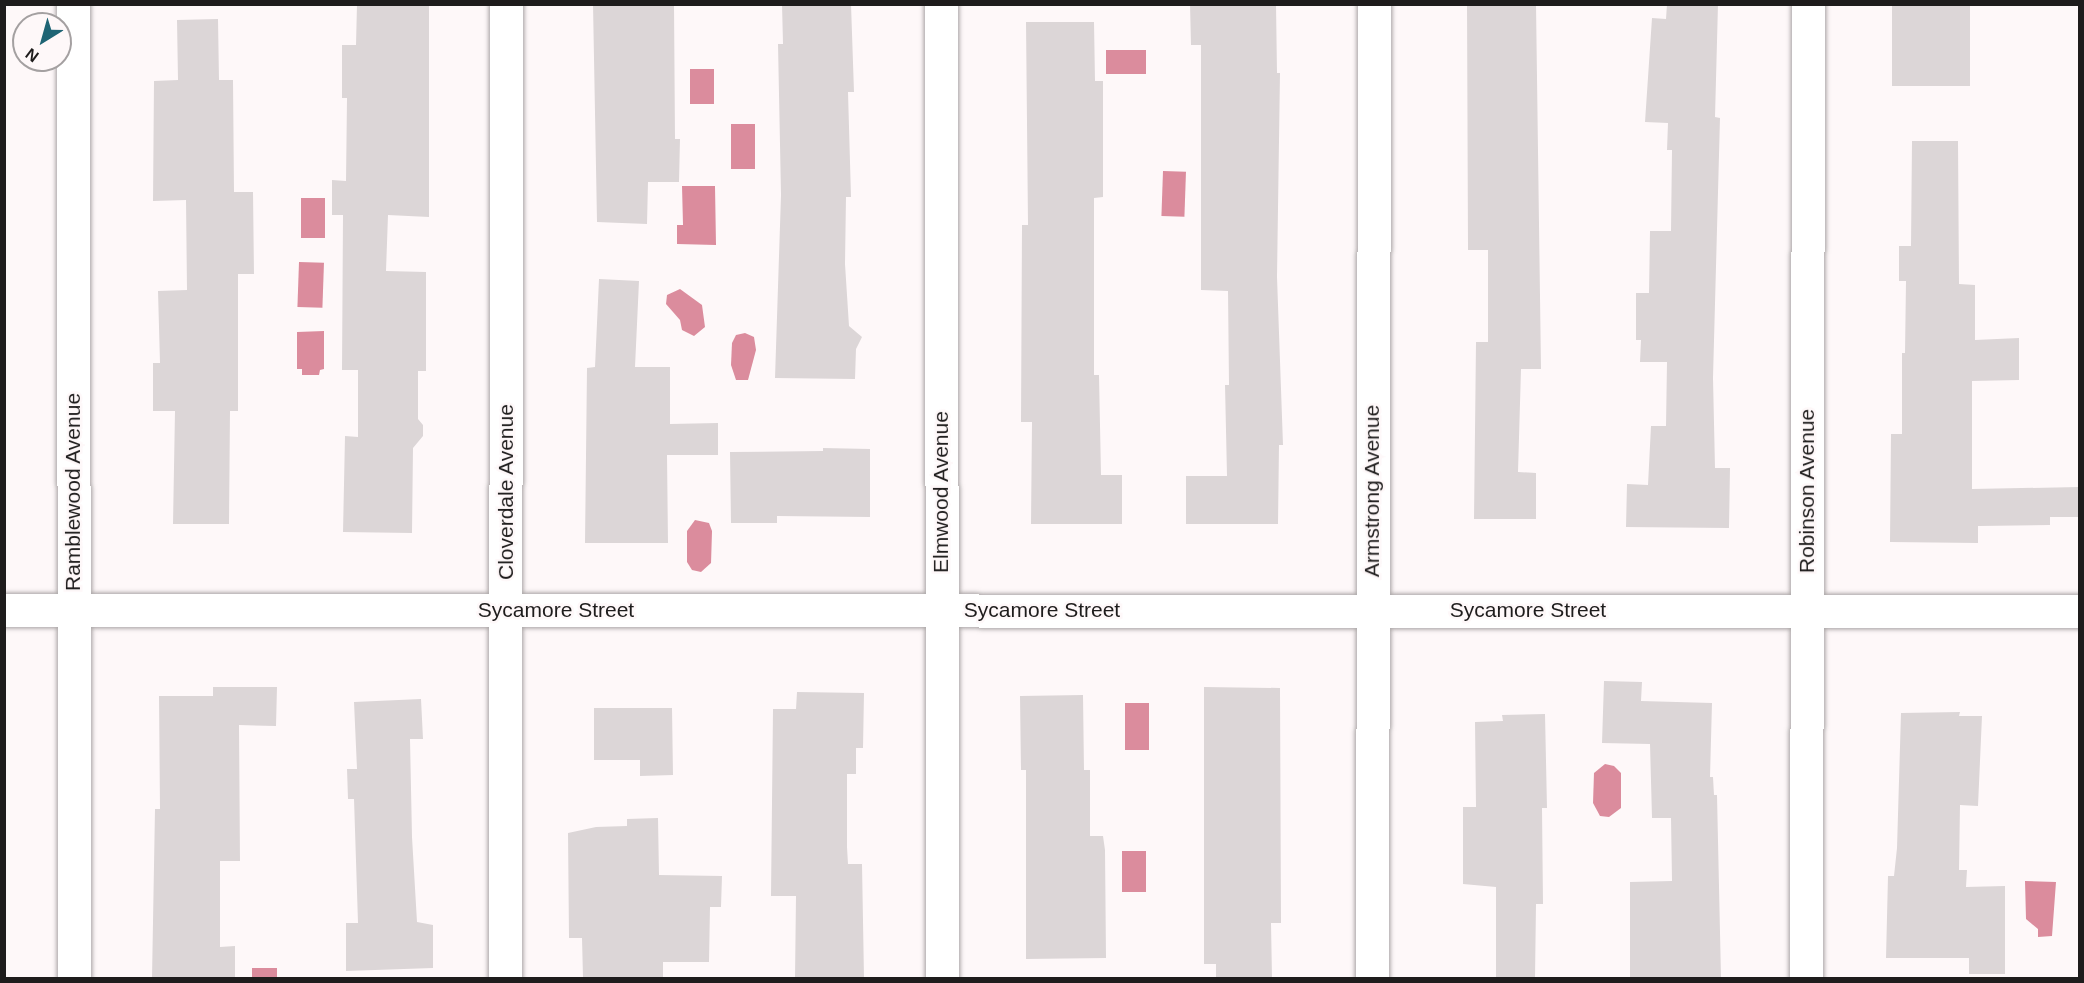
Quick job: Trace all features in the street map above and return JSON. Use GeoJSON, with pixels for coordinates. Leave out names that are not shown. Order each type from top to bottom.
{"type":"FeatureCollection","features":[{"type":"Feature","properties":{"kind":"street","name":"Ramblewood Avenue"},"geometry":{"type":"LineString","coordinates":[[73,4],[74,978]]}},
{"type":"Feature","properties":{"kind":"street","name":"Cloverdale Avenue"},"geometry":{"type":"LineString","coordinates":[[505,978],[506,4]]}},
{"type":"Feature","properties":{"kind":"street","name":"Elmwood Avenue"},"geometry":{"type":"LineString","coordinates":[[941,4],[942,978]]}},
{"type":"Feature","properties":{"kind":"street","name":"Armstrong Avenue"},"geometry":{"type":"LineString","coordinates":[[1372,978],[1374,4]]}},
{"type":"Feature","properties":{"kind":"street","name":"Robinson Avenue"},"geometry":{"type":"LineString","coordinates":[[1806,978],[1808,4]]}},
{"type":"Feature","properties":{"kind":"street","name":"Sycamore Street"},"geometry":{"type":"LineString","coordinates":[[4,610],[2079,611]]}},
{"type":"Feature","properties":{"kind":"shaded area"},"geometry":{"type":"Polygon","coordinates":[[[1106,50],[1146,50],[1146,74],[1106,74],[1106,50]]]}},
{"type":"Feature","properties":{"kind":"shaded area"},"geometry":{"type":"Polygon","coordinates":[[[690,69],[714,69],[714,104],[690,104],[690,69]]]}},
{"type":"Feature","properties":{"kind":"shaded area"},"geometry":{"type":"Polygon","coordinates":[[[731,124],[755,124],[755,169],[731,169],[731,124]]]}},
{"type":"Feature","properties":{"kind":"shaded area"},"geometry":{"type":"Polygon","coordinates":[[[1163,171],[1186,172],[1184,217],[1161,216],[1163,171]]]}},
{"type":"Feature","properties":{"kind":"shaded area"},"geometry":{"type":"Polygon","coordinates":[[[682,186],[715,186],[716,245],[677,244],[677,225],[683,225],[682,186]]]}},
{"type":"Feature","properties":{"kind":"shaded area"},"geometry":{"type":"Polygon","coordinates":[[[301,198],[325,198],[325,238],[301,238],[301,198]]]}},
{"type":"Feature","properties":{"kind":"shaded area"},"geometry":{"type":"Polygon","coordinates":[[[299,262],[324,263],[322,308],[297,307],[299,262]]]}},
{"type":"Feature","properties":{"kind":"shaded area"},"geometry":{"type":"Polygon","coordinates":[[[680,289],[702,305],[705,327],[694,336],[682,330],[680,320],[666,304],[667,295],[680,289]]]}},
{"type":"Feature","properties":{"kind":"shaded area"},"geometry":{"type":"Polygon","coordinates":[[[324,331],[324,369],[320,370],[319,375],[302,375],[302,369],[297,369],[297,332],[324,331]]]}},
{"type":"Feature","properties":{"kind":"shaded area"},"geometry":{"type":"Polygon","coordinates":[[[745,333],[754,337],[756,350],[748,380],[736,380],[731,365],[732,343],[736,335],[745,333]]]}},
{"type":"Feature","properties":{"kind":"shaded area"},"geometry":{"type":"Polygon","coordinates":[[[695,520],[709,523],[712,531],[711,563],[701,572],[692,570],[687,562],[687,531],[695,520]]]}},
{"type":"Feature","properties":{"kind":"shaded area"},"geometry":{"type":"Polygon","coordinates":[[[1125,703],[1149,703],[1149,750],[1125,750],[1125,703]]]}},
{"type":"Feature","properties":{"kind":"shaded area"},"geometry":{"type":"Polygon","coordinates":[[[1605,764],[1614,766],[1621,773],[1621,808],[1609,817],[1600,816],[1593,803],[1594,773],[1605,764]]]}},
{"type":"Feature","properties":{"kind":"shaded area"},"geometry":{"type":"Polygon","coordinates":[[[1122,851],[1146,851],[1146,892],[1122,892],[1122,851]]]}},
{"type":"Feature","properties":{"kind":"shaded area"},"geometry":{"type":"Polygon","coordinates":[[[2025,881],[2056,882],[2052,936],[2038,937],[2038,929],[2026,919],[2025,881]]]}},
{"type":"Feature","properties":{"kind":"shaded area"},"geometry":{"type":"Polygon","coordinates":[[[252,968],[277,968],[277,978],[252,978],[252,968]]]}},
{"type":"Feature","properties":{"kind":"building"},"geometry":{"type":"Polygon","coordinates":[[[357,4],[429,4],[429,217],[388,215],[386,271],[426,272],[426,371],[418,371],[418,419],[423,425],[423,436],[413,448],[412,533],[343,532],[345,436],[358,437],[358,370],[342,370],[343,215],[332,215],[332,180],[346,181],[347,98],[342,98],[342,45],[356,45],[357,4]]]}},
{"type":"Feature","properties":{"kind":"building"},"geometry":{"type":"Polygon","coordinates":[[[593,4],[674,4],[675,139],[680,139],[679,182],[648,182],[647,224],[597,222],[593,4]]]}},
{"type":"Feature","properties":{"kind":"building"},"geometry":{"type":"Polygon","coordinates":[[[782,4],[851,4],[854,92],[848,92],[851,197],[846,197],[845,264],[849,326],[862,337],[856,349],[855,379],[775,378],[781,195],[778,44],[783,44],[782,4]]]}},
{"type":"Feature","properties":{"kind":"building"},"geometry":{"type":"Polygon","coordinates":[[[1190,4],[1276,4],[1277,73],[1280,73],[1277,277],[1283,445],[1279,445],[1278,524],[1186,524],[1186,476],[1227,476],[1225,385],[1229,385],[1228,291],[1201,290],[1201,45],[1191,45],[1190,4]]]}},
{"type":"Feature","properties":{"kind":"building"},"geometry":{"type":"Polygon","coordinates":[[[1467,4],[1536,4],[1541,369],[1521,369],[1518,472],[1536,473],[1536,519],[1474,519],[1476,342],[1488,342],[1488,250],[1468,250],[1467,4]]]}},
{"type":"Feature","properties":{"kind":"building"},"geometry":{"type":"Polygon","coordinates":[[[1667,4],[1718,4],[1715,117],[1720,118],[1713,378],[1715,468],[1730,468],[1729,528],[1626,527],[1627,484],[1648,485],[1651,426],[1666,426],[1667,362],[1640,362],[1641,340],[1636,340],[1636,293],[1649,293],[1650,231],[1671,231],[1672,150],[1667,150],[1668,123],[1645,122],[1652,18],[1666,19],[1667,4]]]}},
{"type":"Feature","properties":{"kind":"building"},"geometry":{"type":"Polygon","coordinates":[[[1892,4],[1970,4],[1970,86],[1892,86],[1892,4]]]}},
{"type":"Feature","properties":{"kind":"building"},"geometry":{"type":"Polygon","coordinates":[[[218,19],[219,80],[233,80],[234,192],[253,192],[254,274],[238,274],[238,411],[230,411],[229,524],[173,524],[175,411],[153,411],[153,363],[160,363],[158,291],[187,290],[186,200],[153,201],[154,81],[178,80],[177,20],[218,19]]]}},
{"type":"Feature","properties":{"kind":"building"},"geometry":{"type":"Polygon","coordinates":[[[1026,22],[1094,22],[1095,81],[1103,81],[1103,197],[1094,198],[1094,375],[1099,375],[1101,475],[1122,475],[1122,524],[1031,524],[1032,422],[1021,422],[1022,225],[1028,225],[1026,22]]]}},
{"type":"Feature","properties":{"kind":"building"},"geometry":{"type":"Polygon","coordinates":[[[1912,141],[1958,141],[1959,284],[1975,285],[1975,340],[2019,338],[2019,380],[1972,381],[1972,489],[2079,487],[2079,517],[2050,517],[2050,525],[1978,526],[1978,543],[1890,542],[1891,434],[1902,434],[1902,353],[1905,353],[1906,281],[1899,281],[1899,246],[1911,246],[1912,141]]]}},
{"type":"Feature","properties":{"kind":"building"},"geometry":{"type":"Polygon","coordinates":[[[599,279],[639,281],[635,367],[670,367],[670,424],[718,423],[718,455],[667,455],[668,543],[585,543],[587,368],[595,367],[599,279]]]}},
{"type":"Feature","properties":{"kind":"building"},"geometry":{"type":"Polygon","coordinates":[[[823,448],[870,449],[870,517],[777,516],[777,523],[731,523],[730,452],[823,451],[823,448]]]}},
{"type":"Feature","properties":{"kind":"building"},"geometry":{"type":"Polygon","coordinates":[[[1604,681],[1642,682],[1641,701],[1712,703],[1710,777],[1713,777],[1714,795],[1717,795],[1721,978],[1630,978],[1630,882],[1672,881],[1671,818],[1652,818],[1650,744],[1602,743],[1604,681]]]}},
{"type":"Feature","properties":{"kind":"building"},"geometry":{"type":"Polygon","coordinates":[[[213,687],[277,687],[276,726],[239,725],[240,861],[220,861],[220,947],[235,946],[235,978],[152,978],[155,809],[160,809],[159,696],[213,696],[213,687]]]}},
{"type":"Feature","properties":{"kind":"building"},"geometry":{"type":"Polygon","coordinates":[[[1204,687],[1280,688],[1281,923],[1271,923],[1272,978],[1216,978],[1216,964],[1204,964],[1204,687]]]}},
{"type":"Feature","properties":{"kind":"building"},"geometry":{"type":"Polygon","coordinates":[[[797,692],[864,693],[863,748],[856,748],[856,774],[847,774],[847,847],[848,864],[862,864],[864,978],[795,978],[796,896],[771,896],[773,709],[796,709],[797,692]]]}},
{"type":"Feature","properties":{"kind":"building"},"geometry":{"type":"Polygon","coordinates":[[[1083,695],[1084,770],[1090,770],[1090,836],[1103,836],[1105,850],[1106,958],[1026,959],[1026,770],[1021,770],[1020,696],[1083,695]]]}},
{"type":"Feature","properties":{"kind":"building"},"geometry":{"type":"Polygon","coordinates":[[[421,699],[423,739],[410,739],[412,837],[417,922],[433,925],[433,968],[346,971],[346,923],[358,923],[354,799],[348,799],[347,769],[357,769],[354,702],[421,699]]]}},
{"type":"Feature","properties":{"kind":"building"},"geometry":{"type":"Polygon","coordinates":[[[594,708],[672,708],[673,775],[640,776],[640,760],[594,760],[594,708]]]}},
{"type":"Feature","properties":{"kind":"building"},"geometry":{"type":"Polygon","coordinates":[[[1960,712],[1959,716],[1982,716],[1978,806],[1960,805],[1959,870],[1967,870],[1966,887],[2005,886],[2005,974],[1969,974],[1969,958],[1886,958],[1888,876],[1894,876],[1897,848],[1901,713],[1960,712]]]}},
{"type":"Feature","properties":{"kind":"building"},"geometry":{"type":"Polygon","coordinates":[[[1545,714],[1547,808],[1542,808],[1543,904],[1536,904],[1535,978],[1496,978],[1496,887],[1463,884],[1463,807],[1476,807],[1475,722],[1503,721],[1502,715],[1545,714]]]}},
{"type":"Feature","properties":{"kind":"building"},"geometry":{"type":"Polygon","coordinates":[[[658,818],[659,875],[722,876],[721,907],[710,907],[709,962],[663,962],[663,978],[583,978],[582,938],[569,938],[568,833],[596,827],[627,826],[627,819],[658,818]]]}}]}
